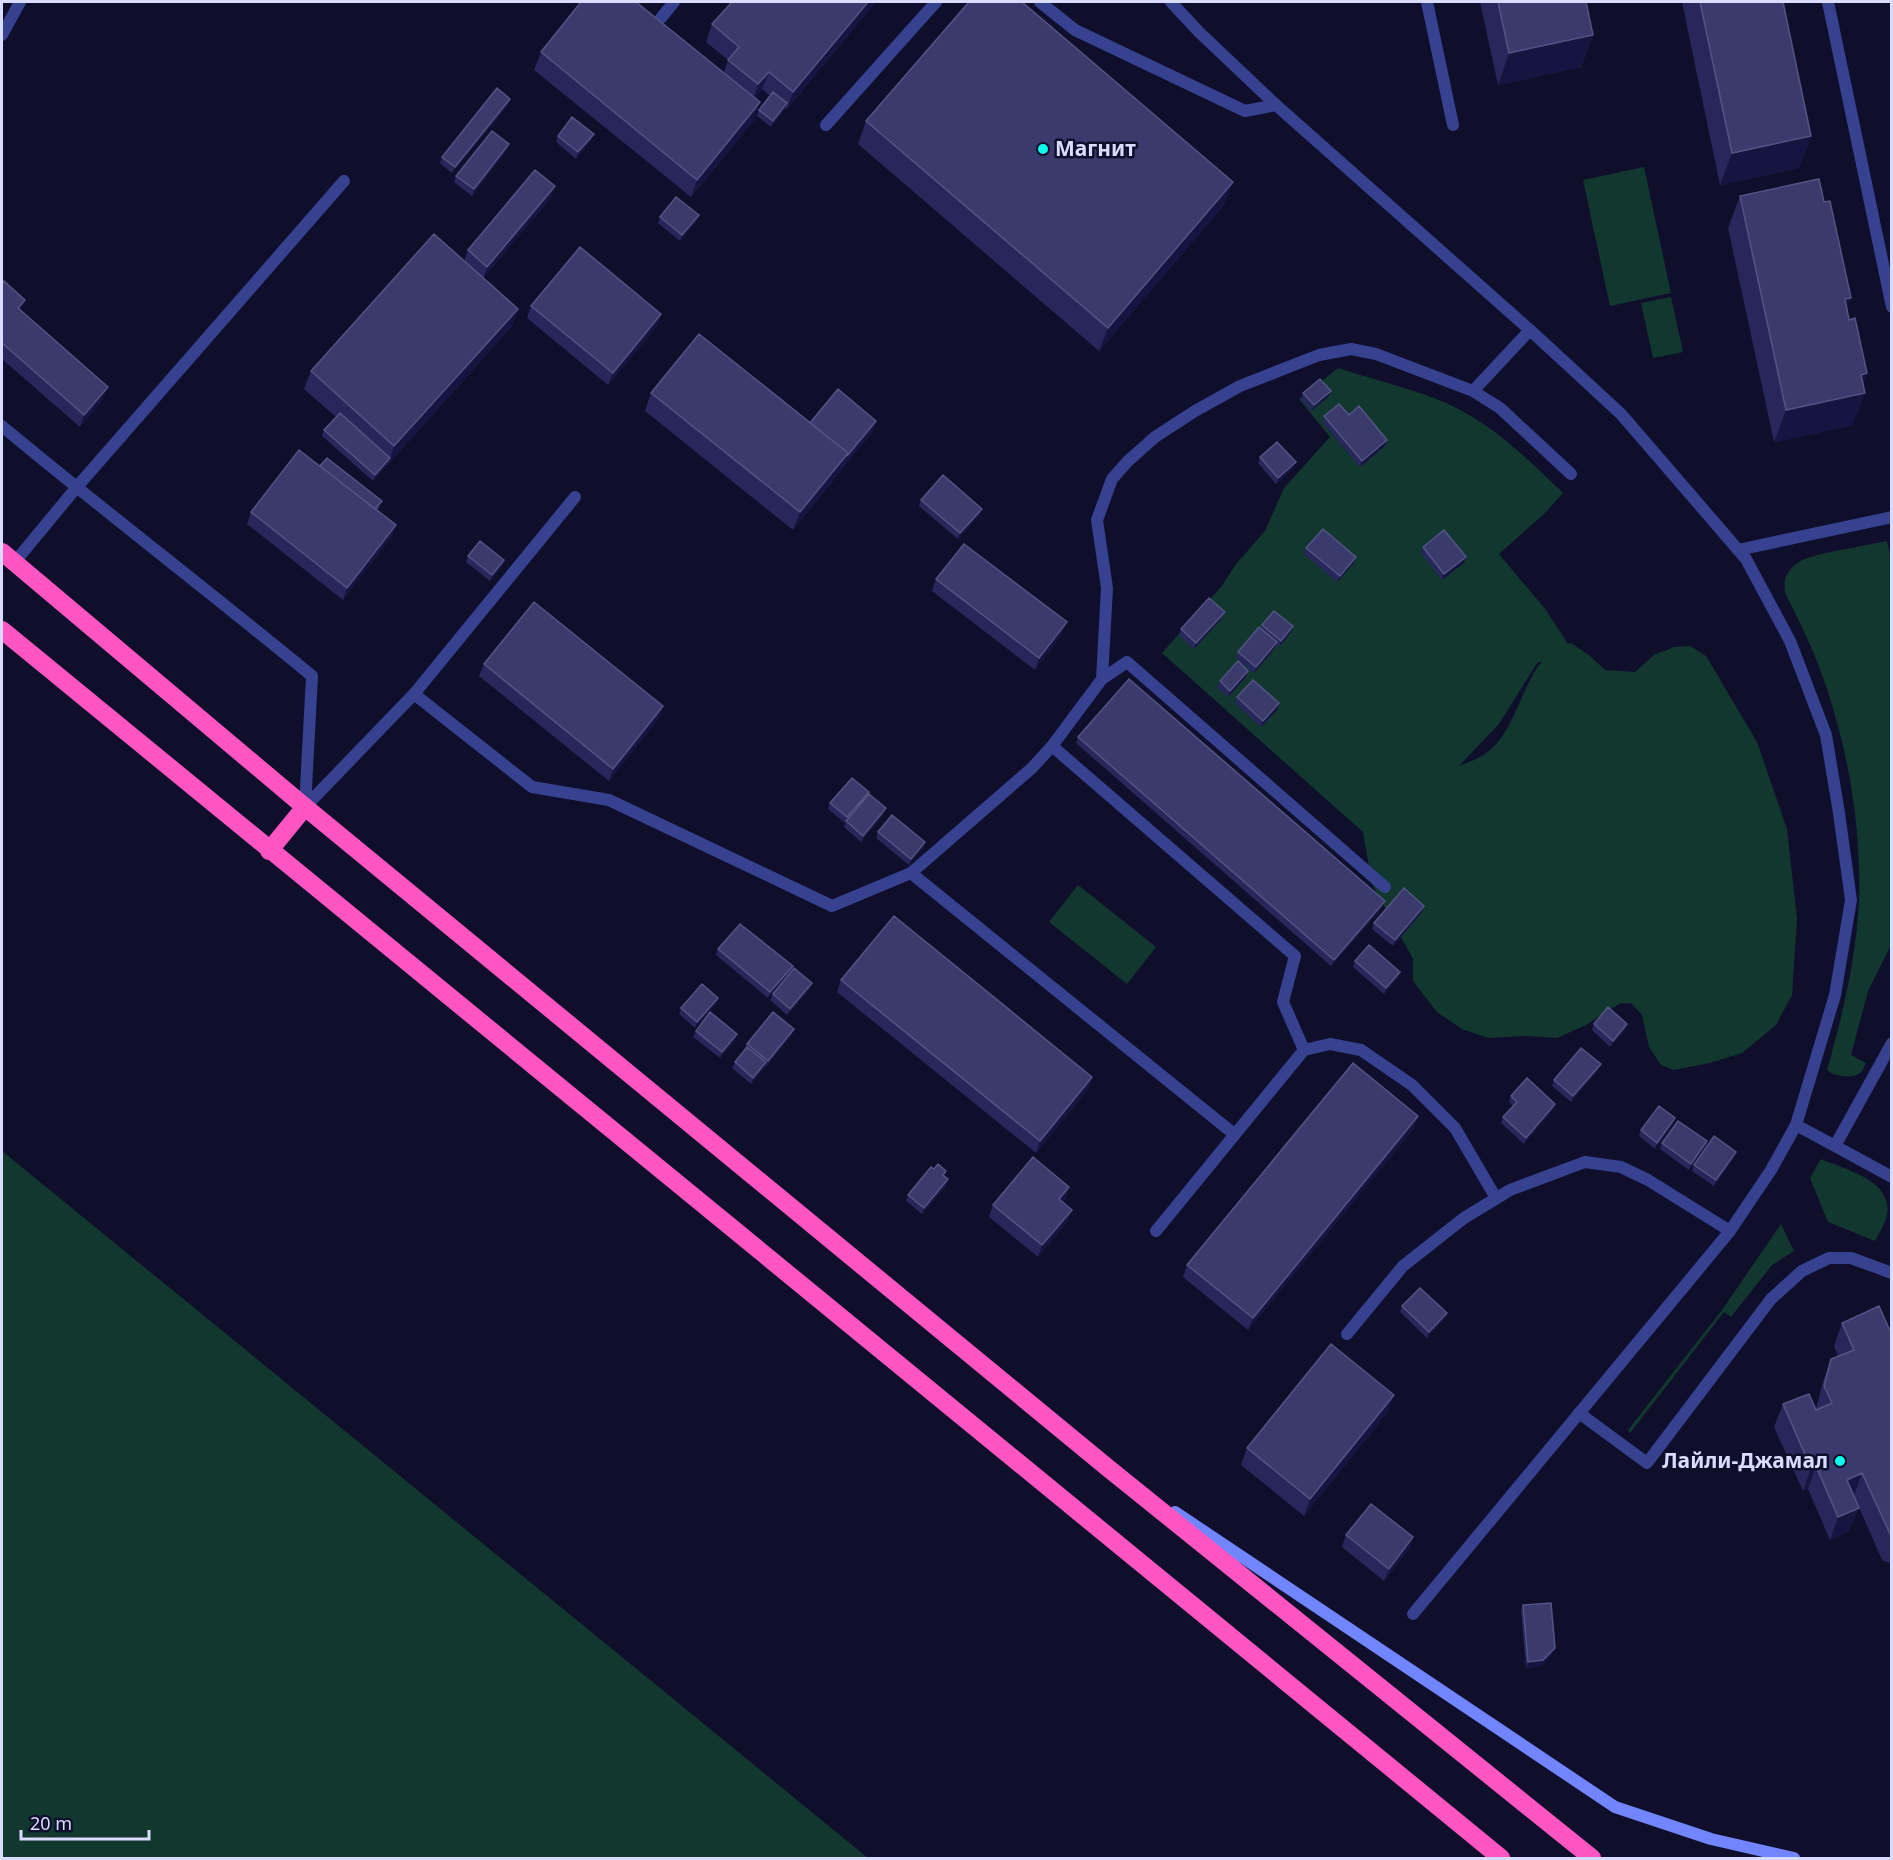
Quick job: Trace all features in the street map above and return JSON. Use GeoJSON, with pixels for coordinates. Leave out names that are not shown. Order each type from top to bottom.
{"type":"FeatureCollection","features":[{"type":"Feature","properties":{"kind":"highway"},"geometry":{"type":"LineString","coordinates":[[8,557],[305,807],[1108,1468],[1592,1858]]}},
{"type":"Feature","properties":{"kind":"highway"},"geometry":{"type":"LineString","coordinates":[[2,630],[1501,1858]]}},
{"type":"Feature","properties":{"kind":"highway"},"geometry":{"type":"LineString","coordinates":[[269,851],[305,807]]}},
{"type":"Feature","properties":{"kind":"street"},"geometry":{"type":"LineString","coordinates":[[2,34],[20,2]]}},
{"type":"Feature","properties":{"kind":"street"},"geometry":{"type":"LineString","coordinates":[[661,18],[674,2]]}},
{"type":"Feature","properties":{"kind":"street"},"geometry":{"type":"LineString","coordinates":[[826,125],[936,2]]}},
{"type":"Feature","properties":{"kind":"street"},"geometry":{"type":"LineString","coordinates":[[1040,2],[1075,30],[1245,111],[1276,105]]}},
{"type":"Feature","properties":{"kind":"street"},"geometry":{"type":"LineString","coordinates":[[1171,2],[1199,32],[1276,105],[1530,330],[1621,414],[1746,559],[1790,641],[1826,735],[1839,813],[1851,900],[1835,995],[1797,1125],[1771,1170],[1730,1231],[1413,1614]]}},
{"type":"Feature","properties":{"kind":"street"},"geometry":{"type":"LineString","coordinates":[[1427,2],[1453,125]]}},
{"type":"Feature","properties":{"kind":"street"},"geometry":{"type":"LineString","coordinates":[[1828,2],[1892,307]]}},
{"type":"Feature","properties":{"kind":"street"},"geometry":{"type":"LineString","coordinates":[[8,557],[76,488],[344,181]]}},
{"type":"Feature","properties":{"kind":"street"},"geometry":{"type":"LineString","coordinates":[[1473,391],[1530,330]]}},
{"type":"Feature","properties":{"kind":"street"},"geometry":{"type":"LineString","coordinates":[[1102,679],[1107,588],[1097,520],[1112,479],[1155,437],[1240,386],[1319,355],[1351,350],[1376,354],[1473,391],[1500,408],[1571,474]]}},
{"type":"Feature","properties":{"kind":"street"},"geometry":{"type":"LineString","coordinates":[[2,426],[76,488],[230,608],[312,676],[305,807]]}},
{"type":"Feature","properties":{"kind":"street"},"geometry":{"type":"LineString","coordinates":[[305,807],[414,694],[575,497]]}},
{"type":"Feature","properties":{"kind":"street"},"geometry":{"type":"LineString","coordinates":[[1738,550],[1892,517]]}},
{"type":"Feature","properties":{"kind":"street"},"geometry":{"type":"LineString","coordinates":[[414,694],[532,787],[609,800],[832,906],[911,873],[1032,768],[1052,746],[1102,679],[1127,662],[1384,887]]}},
{"type":"Feature","properties":{"kind":"street"},"geometry":{"type":"LineString","coordinates":[[1052,746],[1295,956],[1283,1002],[1304,1050]]}},
{"type":"Feature","properties":{"kind":"street"},"geometry":{"type":"LineString","coordinates":[[911,873],[1234,1134]]}},
{"type":"Feature","properties":{"kind":"street"},"geometry":{"type":"LineString","coordinates":[[1835,1146],[1892,1043]]}},
{"type":"Feature","properties":{"kind":"street"},"geometry":{"type":"LineString","coordinates":[[1156,1231],[1304,1050],[1330,1044],[1361,1050],[1412,1085],[1455,1128],[1496,1198]]}},
{"type":"Feature","properties":{"kind":"street"},"geometry":{"type":"LineString","coordinates":[[1797,1125],[1892,1177]]}},
{"type":"Feature","properties":{"kind":"street"},"geometry":{"type":"LineString","coordinates":[[1347,1334],[1403,1266],[1464,1218],[1510,1190],[1585,1162],[1621,1167],[1648,1180],[1730,1231]]}},
{"type":"Feature","properties":{"kind":"street"},"geometry":{"type":"LineString","coordinates":[[1580,1413],[1647,1463],[1771,1299],[1802,1270],[1829,1258],[1851,1258],[1892,1273]]}},
{"type":"Feature","properties":{"kind":"street"},"geometry":{"type":"LineString","coordinates":[[1108,1468],[1615,1807],[1711,1839],[1794,1858]]}},
{"type":"Feature","properties":{"kind":"green space"},"geometry":{"type":"Polygon","coordinates":[[[1644,167],[1671,293],[1610,306],[1583,180],[1644,167]]]}},
{"type":"Feature","properties":{"kind":"green space"},"geometry":{"type":"Polygon","coordinates":[[[1671,297],[1683,352],[1653,358],[1641,303],[1671,297]]]}},
{"type":"Feature","properties":{"kind":"green space"},"geometry":{"type":"Polygon","coordinates":[[[1338,368],[1427,395],[1473,417],[1505,440],[1563,493],[1545,513],[1499,554],[1546,610],[1568,644],[1571,643],[1589,655],[1605,670],[1635,672],[1654,655],[1674,647],[1690,646],[1706,656],[1757,742],[1787,829],[1797,919],[1792,995],[1776,1025],[1742,1053],[1710,1063],[1674,1070],[1661,1065],[1649,1047],[1642,1015],[1631,1003],[1619,1004],[1586,1025],[1557,1038],[1528,1036],[1488,1038],[1462,1029],[1437,1012],[1413,981],[1413,959],[1372,884],[1363,832],[1162,653],[1221,587],[1237,563],[1265,531],[1284,488],[1330,437],[1299,399],[1338,368]],[[1542,661],[1537,663],[1499,724],[1459,766],[1482,756],[1498,742],[1542,661]]]}},
{"type":"Feature","properties":{"kind":"green space"},"geometry":{"type":"Polygon","coordinates":[[[1887,541],[1892,563],[1891,945],[1868,991],[1851,1055],[1866,1063],[1858,1074],[1843,1076],[1827,1070],[1846,996],[1858,919],[1859,868],[1855,815],[1841,735],[1813,650],[1785,593],[1785,582],[1794,566],[1811,557],[1887,541]]]}},
{"type":"Feature","properties":{"kind":"green space"},"geometry":{"type":"Polygon","coordinates":[[[1078,885],[1156,947],[1127,984],[1049,922],[1078,885]]]}},
{"type":"Feature","properties":{"kind":"green space"},"geometry":{"type":"Polygon","coordinates":[[[2,1151],[868,1858],[2,1858],[2,1151]]]}},
{"type":"Feature","properties":{"kind":"green space"},"geometry":{"type":"Polygon","coordinates":[[[1821,1159],[1866,1178],[1883,1193],[1887,1203],[1887,1215],[1875,1241],[1828,1222],[1810,1178],[1821,1159]]]}},
{"type":"Feature","properties":{"kind":"green space"},"geometry":{"type":"Polygon","coordinates":[[[1781,1224],[1794,1251],[1772,1265],[1731,1317],[1724,1312],[1630,1433],[1628,1430],[1722,1310],[1781,1224]]]}},
{"type":"Feature","properties":{"kind":"building"},"geometry":{"type":"Polygon","coordinates":[[[581,2],[636,2],[760,102],[697,180],[541,52],[581,2]]]}},
{"type":"Feature","properties":{"kind":"building"},"geometry":{"type":"Polygon","coordinates":[[[732,2],[868,2],[793,92],[769,72],[758,84],[728,60],[739,47],[712,24],[732,2]]]}},
{"type":"Feature","properties":{"kind":"building"},"geometry":{"type":"Polygon","coordinates":[[[969,2],[1022,2],[1233,182],[1108,328],[866,121],[969,2]]]}},
{"type":"Feature","properties":{"kind":"building"},"geometry":{"type":"Polygon","coordinates":[[[1498,2],[1586,2],[1593,35],[1509,53],[1498,2]]]}},
{"type":"Feature","properties":{"kind":"building"},"geometry":{"type":"Polygon","coordinates":[[[1700,2],[1783,2],[1811,136],[1732,153],[1700,2]]]}},
{"type":"Feature","properties":{"kind":"building"},"geometry":{"type":"Polygon","coordinates":[[[497,88],[510,99],[455,167],[442,157],[497,88]]]}},
{"type":"Feature","properties":{"kind":"building"},"geometry":{"type":"Polygon","coordinates":[[[773,92],[787,103],[773,121],[759,110],[773,92]]]}},
{"type":"Feature","properties":{"kind":"building"},"geometry":{"type":"Polygon","coordinates":[[[572,117],[594,134],[578,152],[558,136],[572,117]]]}},
{"type":"Feature","properties":{"kind":"building"},"geometry":{"type":"Polygon","coordinates":[[[492,131],[509,144],[474,189],[456,176],[492,131]]]}},
{"type":"Feature","properties":{"kind":"building"},"geometry":{"type":"Polygon","coordinates":[[[535,170],[555,186],[487,267],[468,250],[535,170]]]}},
{"type":"Feature","properties":{"kind":"building"},"geometry":{"type":"Polygon","coordinates":[[[1819,179],[1824,202],[1830,201],[1851,298],[1845,299],[1849,320],[1855,318],[1867,373],[1861,375],[1865,393],[1786,410],[1740,196],[1819,179]]]}},
{"type":"Feature","properties":{"kind":"building"},"geometry":{"type":"Polygon","coordinates":[[[676,197],[699,215],[682,235],[660,217],[676,197]]]}},
{"type":"Feature","properties":{"kind":"building"},"geometry":{"type":"Polygon","coordinates":[[[434,234],[518,309],[394,446],[311,371],[434,234]]]}},
{"type":"Feature","properties":{"kind":"building"},"geometry":{"type":"Polygon","coordinates":[[[580,247],[661,314],[613,373],[531,306],[580,247]]]}},
{"type":"Feature","properties":{"kind":"building"},"geometry":{"type":"Polygon","coordinates":[[[4,281],[25,300],[18,308],[108,387],[84,415],[2,343],[2,284],[4,281]]]}},
{"type":"Feature","properties":{"kind":"building"},"geometry":{"type":"Polygon","coordinates":[[[699,334],[848,453],[800,512],[651,393],[699,334]]]}},
{"type":"Feature","properties":{"kind":"building"},"geometry":{"type":"Polygon","coordinates":[[[1320,379],[1331,391],[1314,405],[1303,393],[1320,379]]]}},
{"type":"Feature","properties":{"kind":"building"},"geometry":{"type":"Polygon","coordinates":[[[838,389],[876,421],[847,456],[848,453],[810,423],[838,389]]]}},
{"type":"Feature","properties":{"kind":"building"},"geometry":{"type":"Polygon","coordinates":[[[1339,404],[1349,415],[1359,406],[1387,440],[1362,461],[1324,416],[1339,404]]]}},
{"type":"Feature","properties":{"kind":"building"},"geometry":{"type":"Polygon","coordinates":[[[340,413],[390,458],[375,475],[324,430],[340,413]]]}},
{"type":"Feature","properties":{"kind":"building"},"geometry":{"type":"Polygon","coordinates":[[[1277,442],[1296,462],[1278,478],[1260,457],[1277,442]]]}},
{"type":"Feature","properties":{"kind":"building"},"geometry":{"type":"Polygon","coordinates":[[[299,450],[396,525],[347,588],[251,512],[299,450]]]}},
{"type":"Feature","properties":{"kind":"building"},"geometry":{"type":"Polygon","coordinates":[[[327,458],[382,501],[375,509],[320,466],[327,458]]]}},
{"type":"Feature","properties":{"kind":"building"},"geometry":{"type":"Polygon","coordinates":[[[943,475],[982,509],[960,533],[921,500],[943,475]]]}},
{"type":"Feature","properties":{"kind":"building"},"geometry":{"type":"Polygon","coordinates":[[[1323,529],[1356,557],[1340,576],[1306,548],[1323,529]]]}},
{"type":"Feature","properties":{"kind":"building"},"geometry":{"type":"Polygon","coordinates":[[[1444,530],[1466,557],[1444,574],[1423,547],[1444,530]]]}},
{"type":"Feature","properties":{"kind":"building"},"geometry":{"type":"Polygon","coordinates":[[[480,541],[504,560],[492,575],[468,556],[480,541]]]}},
{"type":"Feature","properties":{"kind":"building"},"geometry":{"type":"Polygon","coordinates":[[[964,544],[1067,622],[1039,658],[936,579],[964,544]]]}},
{"type":"Feature","properties":{"kind":"building"},"geometry":{"type":"Polygon","coordinates":[[[1209,598],[1225,612],[1196,643],[1181,629],[1209,598]]]}},
{"type":"Feature","properties":{"kind":"building"},"geometry":{"type":"Polygon","coordinates":[[[534,602],[663,706],[613,769],[484,664],[534,602]]]}},
{"type":"Feature","properties":{"kind":"building"},"geometry":{"type":"Polygon","coordinates":[[[1274,611],[1293,626],[1281,641],[1262,625],[1274,611]]]}},
{"type":"Feature","properties":{"kind":"building"},"geometry":{"type":"Polygon","coordinates":[[[1259,627],[1277,642],[1256,667],[1238,652],[1259,627]]]}},
{"type":"Feature","properties":{"kind":"building"},"geometry":{"type":"Polygon","coordinates":[[[1238,661],[1248,671],[1230,691],[1220,681],[1238,661]]]}},
{"type":"Feature","properties":{"kind":"building"},"geometry":{"type":"Polygon","coordinates":[[[1129,679],[1385,901],[1334,960],[1078,737],[1129,679]]]}},
{"type":"Feature","properties":{"kind":"building"},"geometry":{"type":"Polygon","coordinates":[[[1253,680],[1279,703],[1263,721],[1237,697],[1253,680]]]}},
{"type":"Feature","properties":{"kind":"building"},"geometry":{"type":"Polygon","coordinates":[[[852,778],[869,792],[847,817],[830,803],[852,778]]]}},
{"type":"Feature","properties":{"kind":"building"},"geometry":{"type":"Polygon","coordinates":[[[869,794],[886,808],[863,836],[846,821],[869,794]]]}},
{"type":"Feature","properties":{"kind":"building"},"geometry":{"type":"Polygon","coordinates":[[[892,815],[925,842],[911,859],[878,832],[892,815]]]}},
{"type":"Feature","properties":{"kind":"building"},"geometry":{"type":"Polygon","coordinates":[[[1404,888],[1424,906],[1395,940],[1374,923],[1404,888]]]}},
{"type":"Feature","properties":{"kind":"building"},"geometry":{"type":"Polygon","coordinates":[[[894,916],[1092,1077],[1040,1141],[841,980],[894,916]]]}},
{"type":"Feature","properties":{"kind":"building"},"geometry":{"type":"Polygon","coordinates":[[[740,924],[793,966],[770,992],[718,949],[740,924]]]}},
{"type":"Feature","properties":{"kind":"building"},"geometry":{"type":"Polygon","coordinates":[[[1369,945],[1400,972],[1386,988],[1355,961],[1369,945]]]}},
{"type":"Feature","properties":{"kind":"building"},"geometry":{"type":"Polygon","coordinates":[[[794,968],[812,983],[790,1009],[773,994],[794,968]]]}},
{"type":"Feature","properties":{"kind":"building"},"geometry":{"type":"Polygon","coordinates":[[[702,984],[718,998],[697,1022],[681,1008],[702,984]]]}},
{"type":"Feature","properties":{"kind":"building"},"geometry":{"type":"Polygon","coordinates":[[[1608,1007],[1627,1024],[1613,1041],[1594,1024],[1608,1007]]]}},
{"type":"Feature","properties":{"kind":"building"},"geometry":{"type":"Polygon","coordinates":[[[710,1012],[737,1034],[722,1052],[696,1031],[710,1012]]]}},
{"type":"Feature","properties":{"kind":"building"},"geometry":{"type":"Polygon","coordinates":[[[773,1012],[794,1029],[768,1061],[747,1044],[773,1012]]]}},
{"type":"Feature","properties":{"kind":"building"},"geometry":{"type":"Polygon","coordinates":[[[747,1047],[766,1062],[753,1078],[735,1062],[747,1047]]]}},
{"type":"Feature","properties":{"kind":"building"},"geometry":{"type":"Polygon","coordinates":[[[1581,1048],[1601,1064],[1573,1096],[1554,1080],[1581,1048]]]}},
{"type":"Feature","properties":{"kind":"building"},"geometry":{"type":"Polygon","coordinates":[[[1353,1063],[1418,1116],[1253,1318],[1187,1265],[1353,1063]]]}},
{"type":"Feature","properties":{"kind":"building"},"geometry":{"type":"Polygon","coordinates":[[[1527,1078],[1555,1104],[1526,1138],[1503,1117],[1517,1102],[1511,1096],[1527,1078]]]}},
{"type":"Feature","properties":{"kind":"building"},"geometry":{"type":"Polygon","coordinates":[[[1659,1106],[1675,1118],[1657,1143],[1641,1130],[1659,1106]]]}},
{"type":"Feature","properties":{"kind":"building"},"geometry":{"type":"Polygon","coordinates":[[[1678,1121],[1707,1141],[1691,1164],[1662,1143],[1678,1121]]]}},
{"type":"Feature","properties":{"kind":"building"},"geometry":{"type":"Polygon","coordinates":[[[1714,1136],[1736,1152],[1716,1180],[1694,1165],[1714,1136]]]}},
{"type":"Feature","properties":{"kind":"building"},"geometry":{"type":"Polygon","coordinates":[[[1033,1157],[1069,1187],[1059,1199],[1072,1210],[1042,1245],[993,1205],[1033,1157]]]}},
{"type":"Feature","properties":{"kind":"building"},"geometry":{"type":"Polygon","coordinates":[[[938,1164],[946,1171],[943,1175],[948,1179],[924,1208],[908,1195],[931,1167],[934,1169],[938,1164]]]}},
{"type":"Feature","properties":{"kind":"building"},"geometry":{"type":"Polygon","coordinates":[[[1420,1288],[1447,1313],[1429,1332],[1402,1306],[1420,1288]]]}},
{"type":"Feature","properties":{"kind":"building","name":"Лайли-Джамал"},"geometry":{"type":"Polygon","coordinates":[[[1879,1306],[1892,1332],[1892,1538],[1862,1473],[1847,1480],[1859,1508],[1838,1517],[1816,1466],[1811,1468],[1783,1404],[1809,1394],[1816,1410],[1832,1403],[1824,1386],[1831,1359],[1854,1350],[1842,1323],[1879,1306]]]}},
{"type":"Feature","properties":{"kind":"building"},"geometry":{"type":"Polygon","coordinates":[[[1331,1344],[1394,1395],[1310,1499],[1247,1448],[1331,1344]]]}},
{"type":"Feature","properties":{"kind":"building"},"geometry":{"type":"Polygon","coordinates":[[[1371,1504],[1413,1537],[1389,1569],[1346,1535],[1371,1504]]]}},
{"type":"Feature","properties":{"kind":"building"},"geometry":{"type":"Polygon","coordinates":[[[1551,1603],[1555,1648],[1543,1660],[1528,1662],[1523,1605],[1551,1603]]]}},
{"type":"Feature","properties":{"kind":"place","name":"Магнит"},"geometry":{"type":"Point","coordinates":[1043,149]}},
{"type":"Feature","properties":{"kind":"place","name":"Лайли-Джамал"},"geometry":{"type":"Point","coordinates":[1840,1461]}}]}
